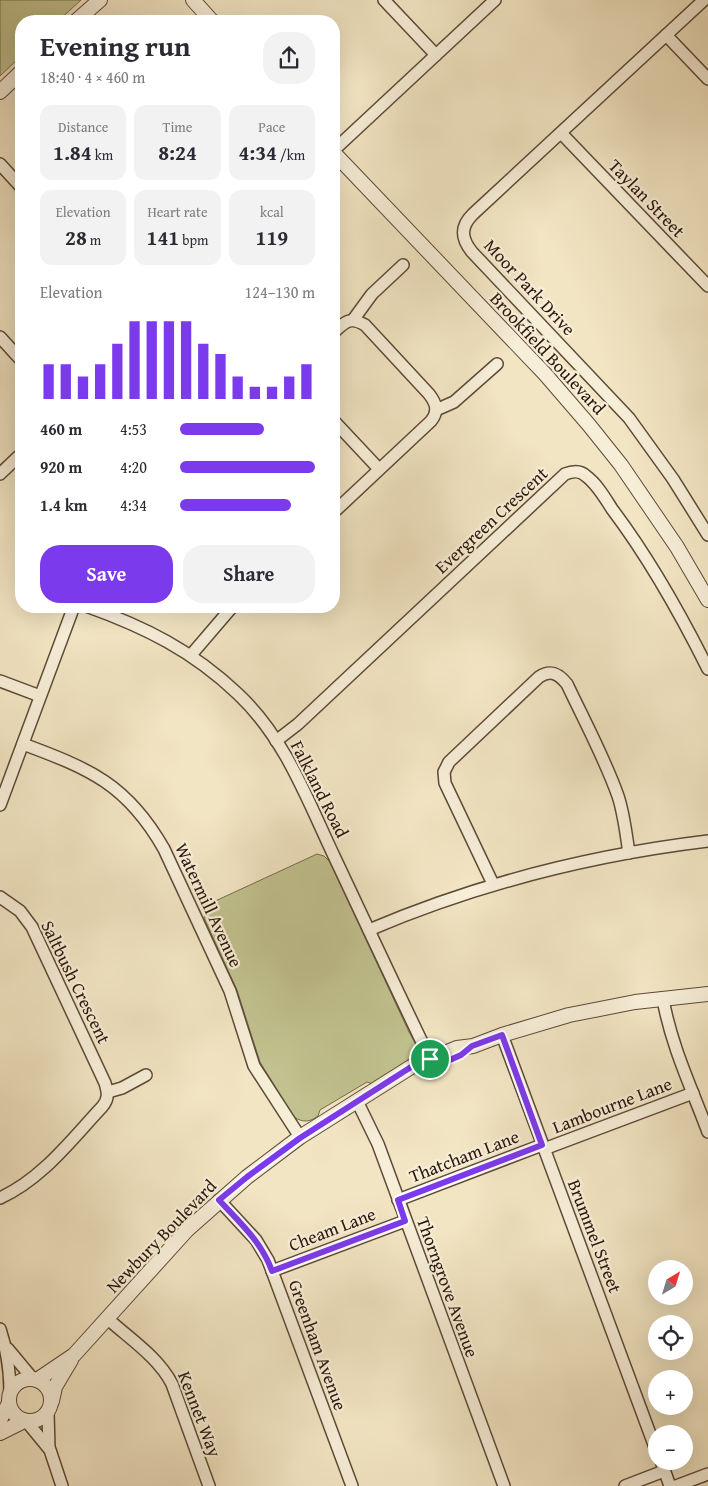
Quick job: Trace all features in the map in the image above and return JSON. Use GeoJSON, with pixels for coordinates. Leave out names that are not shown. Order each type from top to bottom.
{"type":"FeatureCollection","features":[{"type":"Feature","properties":{"kind":"street"},"geometry":{"type":"LineString","coordinates":[[83,15],[100,0]]}},
{"type":"Feature","properties":{"kind":"street"},"geometry":{"type":"LineString","coordinates":[[193,0],[207,15]]}},
{"type":"Feature","properties":{"kind":"street"},"geometry":{"type":"LineString","coordinates":[[384,0],[436,55]]}},
{"type":"Feature","properties":{"kind":"street"},"geometry":{"type":"LineString","coordinates":[[340,145],[495,0]]}},
{"type":"Feature","properties":{"kind":"street","name":"Moor Park Drive"},"geometry":{"type":"LineString","coordinates":[[704,0],[468,218],[462,229],[463,238],[472,252],[629,418],[673,479],[708,535]]}},
{"type":"Feature","properties":{"kind":"street"},"geometry":{"type":"LineString","coordinates":[[666,35],[708,78]]}},
{"type":"Feature","properties":{"kind":"street"},"geometry":{"type":"LineString","coordinates":[[0,92],[15,78]]}},
{"type":"Feature","properties":{"kind":"street","name":"Taylan Street"},"geometry":{"type":"LineString","coordinates":[[561,133],[708,286]]}},
{"type":"Feature","properties":{"kind":"street","name":"Brookfield Boulevard"},"geometry":{"type":"LineString","coordinates":[[340,157],[545,374],[589,424],[621,465],[678,547],[708,600]]}},
{"type":"Feature","properties":{"kind":"street"},"geometry":{"type":"LineString","coordinates":[[0,164],[15,180]]}},
{"type":"Feature","properties":{"kind":"street"},"geometry":{"type":"LineString","coordinates":[[353,320],[372,294],[403,264]]}},
{"type":"Feature","properties":{"kind":"street"},"geometry":{"type":"LineString","coordinates":[[340,327],[348,321],[353,320],[365,325],[429,394],[434,400],[436,410],[432,420],[340,506]]}},
{"type":"Feature","properties":{"kind":"street"},"geometry":{"type":"LineString","coordinates":[[0,338],[15,354]]}},
{"type":"Feature","properties":{"kind":"street"},"geometry":{"type":"LineString","coordinates":[[436,410],[454,402],[497,364]]}},
{"type":"Feature","properties":{"kind":"street"},"geometry":{"type":"LineString","coordinates":[[340,428],[379,470]]}},
{"type":"Feature","properties":{"kind":"street"},"geometry":{"type":"LineString","coordinates":[[0,474],[15,460]]}},
{"type":"Feature","properties":{"kind":"street","name":"Evergreen Crescent"},"geometry":{"type":"LineString","coordinates":[[276,741],[298,724],[565,474],[571,472],[581,472],[586,475],[619,517],[671,599],[708,669]]}},
{"type":"Feature","properties":{"kind":"street"},"geometry":{"type":"LineString","coordinates":[[0,805],[71,613]]}},
{"type":"Feature","properties":{"kind":"street","name":"Falkland Road"},"geometry":{"type":"LineString","coordinates":[[104,613],[151,632],[191,655],[240,695],[262,721],[298,777],[432,1063]]}},
{"type":"Feature","properties":{"kind":"street"},"geometry":{"type":"LineString","coordinates":[[191,655],[228,613]]}},
{"type":"Feature","properties":{"kind":"street"},"geometry":{"type":"LineString","coordinates":[[493,884],[445,783],[445,766],[540,677],[548,673],[557,675],[567,684],[611,779],[618,797],[629,853]]}},
{"type":"Feature","properties":{"kind":"street"},"geometry":{"type":"LineString","coordinates":[[0,681],[40,696]]}},
{"type":"Feature","properties":{"kind":"street","name":"Watermill Avenue"},"geometry":{"type":"LineString","coordinates":[[23,744],[69,761],[93,773],[126,798],[153,829],[230,991],[254,1066],[300,1138]]}},
{"type":"Feature","properties":{"kind":"street"},"geometry":{"type":"LineString","coordinates":[[369,930],[493,884],[629,853],[708,841]]}},
{"type":"Feature","properties":{"kind":"street","name":"Saltbush Crescent"},"geometry":{"type":"LineString","coordinates":[[0,897],[20,911],[32,927],[108,1092]]}},
{"type":"Feature","properties":{"kind":"street","name":"Newbury Boulevard"},"geometry":{"type":"LineString","coordinates":[[50,1407],[55,1387],[74,1355],[165,1254],[219,1200],[300,1138],[356,1101],[432,1063],[461,1055],[472,1046],[569,1014],[662,999],[708,994]]}},
{"type":"Feature","properties":{"kind":"street"},"geometry":{"type":"LineString","coordinates":[[662,999],[708,1132]]}},
{"type":"Feature","properties":{"kind":"street","name":"Brummel Street"},"geometry":{"type":"LineString","coordinates":[[502,1035],[648,1429]]}},
{"type":"Feature","properties":{"kind":"street"},"geometry":{"type":"LineString","coordinates":[[0,1198],[15,1192],[31,1181],[47,1166],[102,1108],[106,1103],[108,1092],[116,1091],[146,1075]]}},
{"type":"Feature","properties":{"kind":"street","name":"Lambourne Lane"},"geometry":{"type":"LineString","coordinates":[[543,1147],[693,1093]]}},
{"type":"Feature","properties":{"kind":"street","name":"Thorngrove Avenue"},"geometry":{"type":"LineString","coordinates":[[356,1101],[378,1144],[504,1486]]}},
{"type":"Feature","properties":{"kind":"street","name":"Thatcham Lane"},"geometry":{"type":"LineString","coordinates":[[398,1200],[543,1147]]}},
{"type":"Feature","properties":{"kind":"street","name":"Greenham Avenue"},"geometry":{"type":"LineString","coordinates":[[219,1200],[262,1248],[352,1486]]}},
{"type":"Feature","properties":{"kind":"street","name":"Cheam Lane"},"geometry":{"type":"LineString","coordinates":[[272,1271],[405,1221]]}},
{"type":"Feature","properties":{"kind":"street","name":"Kennet Way"},"geometry":{"type":"LineString","coordinates":[[108,1319],[157,1362],[166,1373],[172,1384],[209,1486]]}},
{"type":"Feature","properties":{"kind":"street"},"geometry":{"type":"LineString","coordinates":[[0,1328],[10,1370],[9,1398],[14,1414],[26,1421],[38,1433],[50,1450],[62,1486]]}},
{"type":"Feature","properties":{"kind":"street"},"geometry":{"type":"LineString","coordinates":[[6,1348],[35,1380],[48,1388],[50,1450]]}},
{"type":"Feature","properties":{"kind":"street","name":"Newbury Boulevard"},"geometry":{"type":"LineString","coordinates":[[35,1380],[74,1355]]}},
{"type":"Feature","properties":{"kind":"street"},"geometry":{"type":"LineString","coordinates":[[0,1420],[13,1387],[26,1379],[35,1380]]}},
{"type":"Feature","properties":{"kind":"street"},"geometry":{"type":"LineString","coordinates":[[0,1433],[26,1421],[38,1420],[50,1407]]}},
{"type":"Feature","properties":{"kind":"street"},"geometry":{"type":"LineString","coordinates":[[625,1486],[655,1470]]}},
{"type":"Feature","properties":{"kind":"street"},"geometry":{"type":"LineString","coordinates":[[664,1470],[670,1486]]}},
{"type":"Feature","properties":{"kind":"street"},"geometry":{"type":"LineString","coordinates":[[676,1486],[708,1474]]}},
{"type":"Feature","properties":{"kind":"green space"},"geometry":{"type":"Polygon","coordinates":[[[0,0],[81,0],[65,15],[15,15],[15,62],[0,76],[0,0]]]}},
{"type":"Feature","properties":{"kind":"green space"},"geometry":{"type":"Polygon","coordinates":[[[317,854],[324,856],[330,862],[418,1048],[418,1052],[414,1060],[373,1084],[367,1082],[320,1110],[315,1118],[303,1121],[294,1117],[260,1062],[237,990],[204,918],[206,909],[211,903],[317,854]]]}},
{"type":"Feature","properties":{"kind":"route"},"geometry":{"type":"LineString","coordinates":[[502,1035],[542,1145],[398,1200],[405,1221],[272,1271],[262,1248],[219,1200],[274,1156],[300,1138],[411,1067],[430,1059],[434,1067],[461,1055],[472,1046],[502,1035]]}}]}
